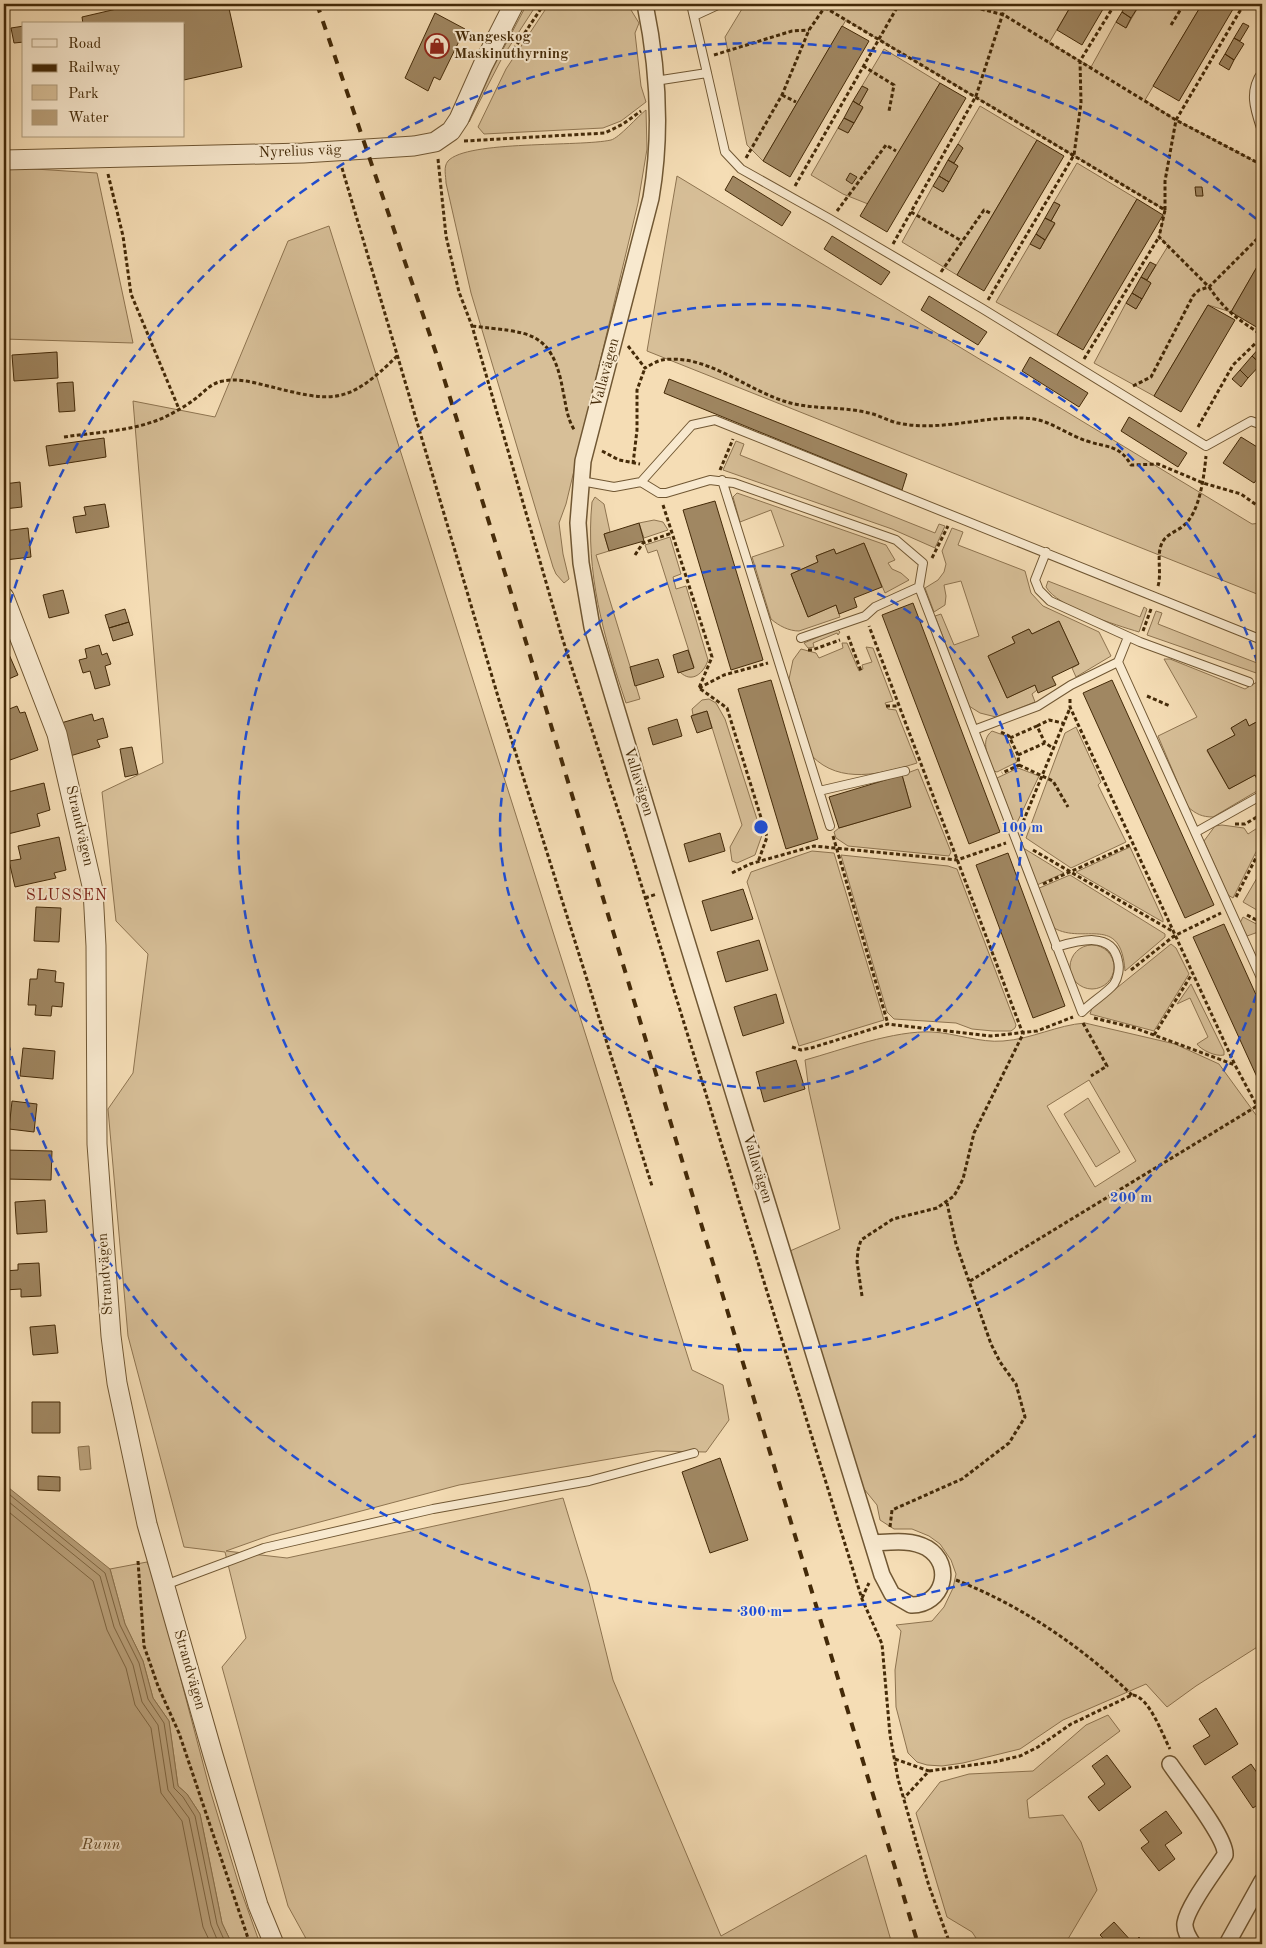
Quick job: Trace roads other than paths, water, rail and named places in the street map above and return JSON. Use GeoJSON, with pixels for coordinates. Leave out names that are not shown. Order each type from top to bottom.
{"type":"FeatureCollection","features":[{"type":"Feature","properties":{"kind":"street","name":"Nyrelius väg"},"geometry":{"type":"LineString","coordinates":[[4,160],[303,153],[414,146],[435,142],[451,131],[459,119],[483,65],[514,4]]}},
{"type":"Feature","properties":{"kind":"street","name":"Vallavägen"},"geometry":{"type":"LineString","coordinates":[[646,4],[651,34],[658,137],[654,180],[588,439],[581,481],[578,523],[581,563],[592,627],[681,925],[881,1542],[886,1584],[892,1594],[905,1602],[918,1605],[927,1602],[939,1590],[944,1575],[942,1564],[928,1548],[908,1542],[881,1542]]}},
{"type":"Feature","properties":{"kind":"street","name":"Strandvägen"},"geometry":{"type":"LineString","coordinates":[[4,596],[57,734],[93,890],[96,946],[97,1144],[111,1336],[117,1383],[153,1544],[244,1860],[274,1944]]}},
{"type":"Feature","properties":{"kind":"street"},"geometry":{"type":"LineString","coordinates":[[1170,1764],[1213,1826],[1226,1850],[1225,1855],[1199,1894],[1186,1920],[1185,1929],[1194,1944]]}},
{"type":"Feature","properties":{"kind":"street"},"geometry":{"type":"LineString","coordinates":[[1227,1944],[1262,1881]]}},
{"type":"Feature","properties":{"kind":"lane"},"geometry":{"type":"LineString","coordinates":[[691,4],[725,152],[741,169],[935,281],[1206,446],[1251,422],[1262,426]]}},
{"type":"Feature","properties":{"kind":"lane"},"geometry":{"type":"LineString","coordinates":[[694,16],[720,4]]}},
{"type":"Feature","properties":{"kind":"lane"},"geometry":{"type":"LineString","coordinates":[[1262,72],[1254,88],[1252,101],[1262,131]]}},
{"type":"Feature","properties":{"kind":"lane"},"geometry":{"type":"LineString","coordinates":[[654,81],[706,73]]}},
{"type":"Feature","properties":{"kind":"lane"},"geometry":{"type":"LineString","coordinates":[[581,481],[614,487],[641,482],[692,425],[714,420],[1262,640]]}},
{"type":"Feature","properties":{"kind":"lane"},"geometry":{"type":"LineString","coordinates":[[641,482],[659,493],[666,493],[710,480],[722,480],[896,540],[923,563],[919,587],[1056,947],[1082,1012],[1114,984],[1119,972],[1118,959],[1111,948],[1104,942],[1087,939],[1056,947]]}},
{"type":"Feature","properties":{"kind":"lane"},"geometry":{"type":"LineString","coordinates":[[722,480],[830,826]]}},
{"type":"Feature","properties":{"kind":"lane"},"geometry":{"type":"LineString","coordinates":[[1046,552],[1035,580],[1044,596],[1050,601],[1128,637],[1249,682]]}},
{"type":"Feature","properties":{"kind":"lane"},"geometry":{"type":"LineString","coordinates":[[801,638],[865,616],[874,607],[919,587]]}},
{"type":"Feature","properties":{"kind":"lane"},"geometry":{"type":"LineString","coordinates":[[974,730],[1038,706],[1071,685],[1118,662],[1128,637]]}},
{"type":"Feature","properties":{"kind":"lane"},"geometry":{"type":"LineString","coordinates":[[1118,662],[1262,980]]}},
{"type":"Feature","properties":{"kind":"lane"},"geometry":{"type":"LineString","coordinates":[[819,791],[905,771]]}},
{"type":"Feature","properties":{"kind":"lane"},"geometry":{"type":"LineString","coordinates":[[1196,832],[1262,795]]}},
{"type":"Feature","properties":{"kind":"lane"},"geometry":{"type":"LineString","coordinates":[[165,1585],[264,1548],[433,1509],[589,1481],[694,1454]]}},
{"type":"Feature","properties":{"kind":"water"},"geometry":{"type":"Polygon","coordinates":[[[89,1446],[91,1469],[80,1470],[78,1447],[89,1446]]]}},
{"type":"Feature","properties":{"kind":"water","name":"Runn"},"geometry":{"type":"Polygon","coordinates":[[[4,1484],[110,1569],[125,1624],[143,1661],[153,1698],[169,1721],[178,1786],[187,1794],[200,1814],[222,1923],[232,1944],[4,1944],[4,1484]]]}},
{"type":"Feature","properties":{"kind":"railway"},"geometry":{"type":"LineString","coordinates":[[317,4],[436,353],[513,599],[918,1944]]}},
{"type":"Feature","properties":{"kind":"place","name":"Wangeskog Maskinuthyrning"},"geometry":{"type":"Point","coordinates":[437,46]}},
{"type":"Feature","properties":{"kind":"district","name":"SLUSSEN"},"geometry":{"type":"Point","coordinates":[67,896]}}]}
